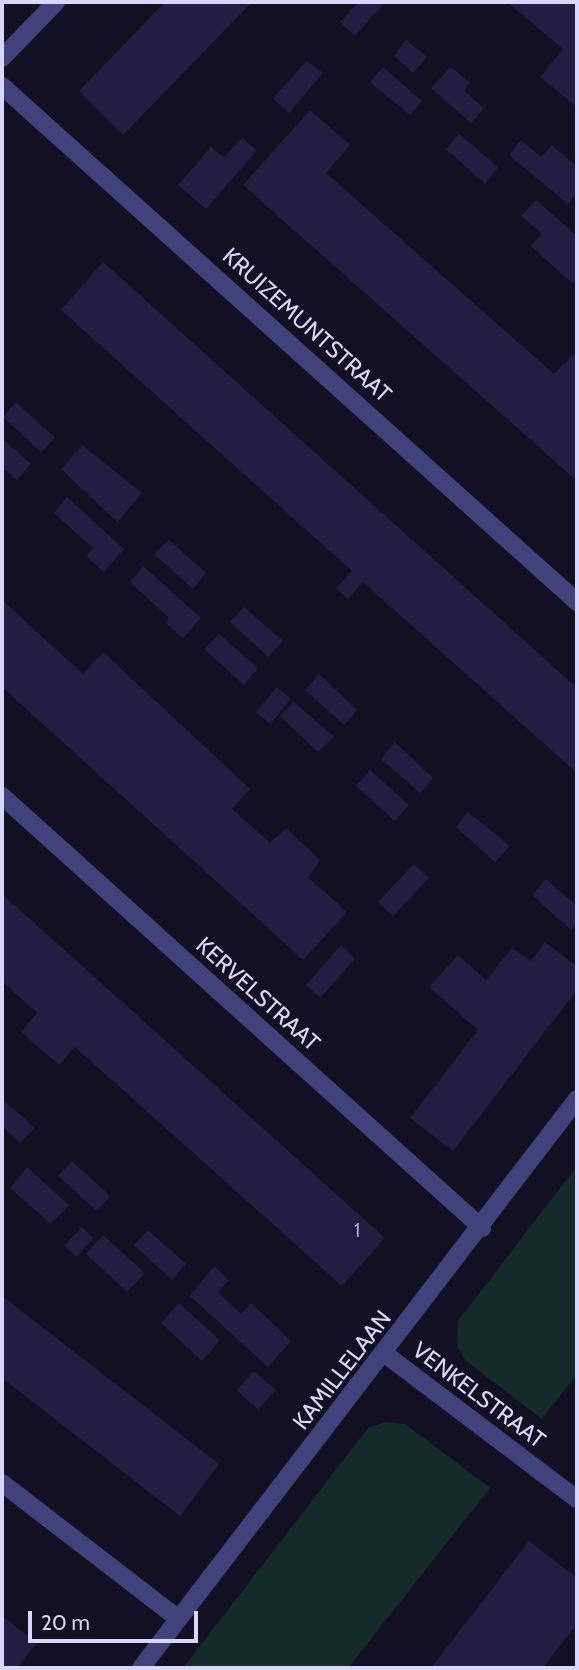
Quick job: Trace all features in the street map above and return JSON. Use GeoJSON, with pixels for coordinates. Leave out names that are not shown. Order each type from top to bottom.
{"type":"FeatureCollection","features":[{"type":"Feature","properties":{"kind":"street"},"geometry":{"type":"LineString","coordinates":[[2,58],[56,2]]}},
{"type":"Feature","properties":{"kind":"street","name":"KRUIZEMUNTSTRAAT"},"geometry":{"type":"LineString","coordinates":[[2,86],[577,603]]}},
{"type":"Feature","properties":{"kind":"street","name":"KERVELSTRAAT"},"geometry":{"type":"LineString","coordinates":[[2,796],[482,1228]]}},
{"type":"Feature","properties":{"kind":"street","name":"KAMILLELAAN"},"geometry":{"type":"LineString","coordinates":[[141,1668],[177,1617],[482,1228],[577,1099]]}},
{"type":"Feature","properties":{"kind":"street","name":"VENKELSTRAAT"},"geometry":{"type":"LineString","coordinates":[[385,1354],[577,1499]]}},
{"type":"Feature","properties":{"kind":"street"},"geometry":{"type":"LineString","coordinates":[[2,1483],[177,1617]]}},
{"type":"Feature","properties":{"kind":"green space"},"geometry":{"type":"Polygon","coordinates":[[[577,1166],[577,1374],[542,1419],[465,1360],[457,1346],[458,1321],[577,1166]]]}},
{"type":"Feature","properties":{"kind":"green space"},"geometry":{"type":"Polygon","coordinates":[[[385,1422],[405,1424],[490,1488],[348,1668],[183,1668],[368,1428],[385,1422]]]}},
{"type":"Feature","properties":{"kind":"building"},"geometry":{"type":"Polygon","coordinates":[[[165,2],[252,2],[123,135],[79,91],[165,2]]]}},
{"type":"Feature","properties":{"kind":"building"},"geometry":{"type":"Polygon","coordinates":[[[358,2],[385,2],[355,36],[340,22],[358,2]]]}},
{"type":"Feature","properties":{"kind":"building"},"geometry":{"type":"Polygon","coordinates":[[[507,2],[577,2],[577,107],[540,77],[563,49],[507,2]]]}},
{"type":"Feature","properties":{"kind":"building"},"geometry":{"type":"Polygon","coordinates":[[[406,40],[427,57],[413,73],[394,56],[406,40]]]}},
{"type":"Feature","properties":{"kind":"building"},"geometry":{"type":"Polygon","coordinates":[[[307,61],[323,73],[289,113],[273,98],[307,61]]]}},
{"type":"Feature","properties":{"kind":"building"},"geometry":{"type":"Polygon","coordinates":[[[383,67],[422,101],[410,115],[370,82],[383,67]]]}},
{"type":"Feature","properties":{"kind":"building"},"geometry":{"type":"Polygon","coordinates":[[[451,67],[470,83],[464,91],[484,108],[471,123],[431,88],[451,67]]]}},
{"type":"Feature","properties":{"kind":"building"},"geometry":{"type":"Polygon","coordinates":[[[310,110],[350,145],[326,173],[554,374],[577,351],[577,481],[243,185],[310,110]]]}},
{"type":"Feature","properties":{"kind":"building"},"geometry":{"type":"Polygon","coordinates":[[[459,134],[498,167],[485,184],[446,149],[459,134]]]}},
{"type":"Feature","properties":{"kind":"building"},"geometry":{"type":"Polygon","coordinates":[[[242,138],[257,150],[206,209],[178,185],[211,147],[224,157],[242,138]]]}},
{"type":"Feature","properties":{"kind":"building"},"geometry":{"type":"Polygon","coordinates":[[[521,140],[541,157],[552,145],[577,167],[577,193],[568,204],[509,155],[521,140]]]}},
{"type":"Feature","properties":{"kind":"building"},"geometry":{"type":"Polygon","coordinates":[[[536,200],[577,236],[577,278],[573,284],[531,246],[542,233],[521,216],[536,200]]]}},
{"type":"Feature","properties":{"kind":"building"},"geometry":{"type":"Polygon","coordinates":[[[103,262],[577,688],[577,773],[363,582],[348,599],[336,588],[352,571],[61,310],[103,262]]]}},
{"type":"Feature","properties":{"kind":"building"},"geometry":{"type":"Polygon","coordinates":[[[16,402],[55,438],[41,452],[3,417],[16,402]]]}},
{"type":"Feature","properties":{"kind":"building"},"geometry":{"type":"Polygon","coordinates":[[[2,438],[31,464],[17,480],[2,467],[2,438]]]}},
{"type":"Feature","properties":{"kind":"building"},"geometry":{"type":"Polygon","coordinates":[[[82,445],[142,493],[117,522],[61,469],[82,445]]]}},
{"type":"Feature","properties":{"kind":"building"},"geometry":{"type":"Polygon","coordinates":[[[67,497],[124,549],[104,572],[86,556],[93,548],[54,513],[67,497]]]}},
{"type":"Feature","properties":{"kind":"building"},"geometry":{"type":"Polygon","coordinates":[[[169,540],[206,573],[193,589],[154,554],[169,540]]]}},
{"type":"Feature","properties":{"kind":"building"},"geometry":{"type":"Polygon","coordinates":[[[143,566],[201,618],[183,638],[167,624],[168,617],[130,582],[143,566]]]}},
{"type":"Feature","properties":{"kind":"building"},"geometry":{"type":"Polygon","coordinates":[[[2,600],[83,674],[103,652],[250,789],[232,809],[270,843],[286,828],[320,860],[308,877],[347,912],[303,960],[2,687],[2,600]]]}},
{"type":"Feature","properties":{"kind":"building"},"geometry":{"type":"Polygon","coordinates":[[[244,607],[283,641],[268,657],[230,622],[244,607]]]}},
{"type":"Feature","properties":{"kind":"building"},"geometry":{"type":"Polygon","coordinates":[[[219,634],[258,668],[244,685],[204,649],[219,634]]]}},
{"type":"Feature","properties":{"kind":"building"},"geometry":{"type":"Polygon","coordinates":[[[319,674],[357,710],[344,725],[305,690],[319,674]]]}},
{"type":"Feature","properties":{"kind":"building"},"geometry":{"type":"Polygon","coordinates":[[[277,687],[291,699],[270,724],[256,712],[277,687]]]}},
{"type":"Feature","properties":{"kind":"building"},"geometry":{"type":"Polygon","coordinates":[[[294,702],[334,737],[318,752],[280,716],[294,702]]]}},
{"type":"Feature","properties":{"kind":"building"},"geometry":{"type":"Polygon","coordinates":[[[395,742],[433,778],[420,793],[381,759],[395,742]]]}},
{"type":"Feature","properties":{"kind":"building"},"geometry":{"type":"Polygon","coordinates":[[[370,770],[409,805],[395,821],[356,786],[370,770]]]}},
{"type":"Feature","properties":{"kind":"building"},"geometry":{"type":"Polygon","coordinates":[[[468,812],[510,846],[495,862],[456,827],[468,812]]]}},
{"type":"Feature","properties":{"kind":"building"},"geometry":{"type":"Polygon","coordinates":[[[414,864],[429,878],[393,916],[378,902],[414,864]]]}},
{"type":"Feature","properties":{"kind":"building"},"geometry":{"type":"Polygon","coordinates":[[[546,879],[577,906],[577,923],[571,930],[532,895],[546,879]]]}},
{"type":"Feature","properties":{"kind":"building"},"geometry":{"type":"Polygon","coordinates":[[[2,894],[385,1238],[342,1286],[75,1047],[59,1065],[21,1032],[37,1013],[2,981],[2,894]]]}},
{"type":"Feature","properties":{"kind":"building"},"geometry":{"type":"Polygon","coordinates":[[[545,942],[577,967],[577,990],[453,1151],[410,1118],[478,1030],[429,987],[458,955],[486,980],[512,948],[531,961],[545,942]]]}},
{"type":"Feature","properties":{"kind":"building"},"geometry":{"type":"Polygon","coordinates":[[[341,945],[355,959],[320,998],[306,985],[341,945]]]}},
{"type":"Feature","properties":{"kind":"building"},"geometry":{"type":"Polygon","coordinates":[[[2,1099],[35,1128],[20,1143],[2,1126],[2,1099]]]}},
{"type":"Feature","properties":{"kind":"building"},"geometry":{"type":"Polygon","coordinates":[[[72,1161],[110,1196],[97,1211],[58,1176],[72,1161]]]}},
{"type":"Feature","properties":{"kind":"building"},"geometry":{"type":"Polygon","coordinates":[[[27,1167],[69,1205],[51,1224],[10,1188],[27,1167]]]}},
{"type":"Feature","properties":{"kind":"building"},"geometry":{"type":"Polygon","coordinates":[[[82,1227],[93,1238],[77,1257],[64,1246],[82,1227]]]}},
{"type":"Feature","properties":{"kind":"building"},"geometry":{"type":"Polygon","coordinates":[[[148,1230],[186,1264],[172,1280],[134,1245],[148,1230]]]}},
{"type":"Feature","properties":{"kind":"building"},"geometry":{"type":"Polygon","coordinates":[[[103,1235],[145,1273],[127,1292],[86,1254],[103,1235]]]}},
{"type":"Feature","properties":{"kind":"building"},"geometry":{"type":"Polygon","coordinates":[[[214,1266],[229,1280],[218,1292],[241,1314],[251,1303],[291,1341],[268,1367],[190,1296],[214,1266]]]}},
{"type":"Feature","properties":{"kind":"building"},"geometry":{"type":"Polygon","coordinates":[[[2,1296],[219,1464],[180,1516],[2,1378],[2,1296]]]}},
{"type":"Feature","properties":{"kind":"building"},"geometry":{"type":"Polygon","coordinates":[[[179,1303],[220,1340],[202,1361],[161,1323],[179,1303]]]}},
{"type":"Feature","properties":{"kind":"building"},"geometry":{"type":"Polygon","coordinates":[[[254,1371],[276,1390],[258,1410],[237,1390],[254,1371]]]}},
{"type":"Feature","properties":{"kind":"building"},"geometry":{"type":"Polygon","coordinates":[[[529,1541],[577,1578],[577,1624],[543,1668],[431,1668],[529,1541]]]}},
{"type":"Feature","properties":{"kind":"building"},"geometry":{"type":"Polygon","coordinates":[[[2,1616],[37,1643],[17,1668],[2,1668],[2,1616]]]}}]}
